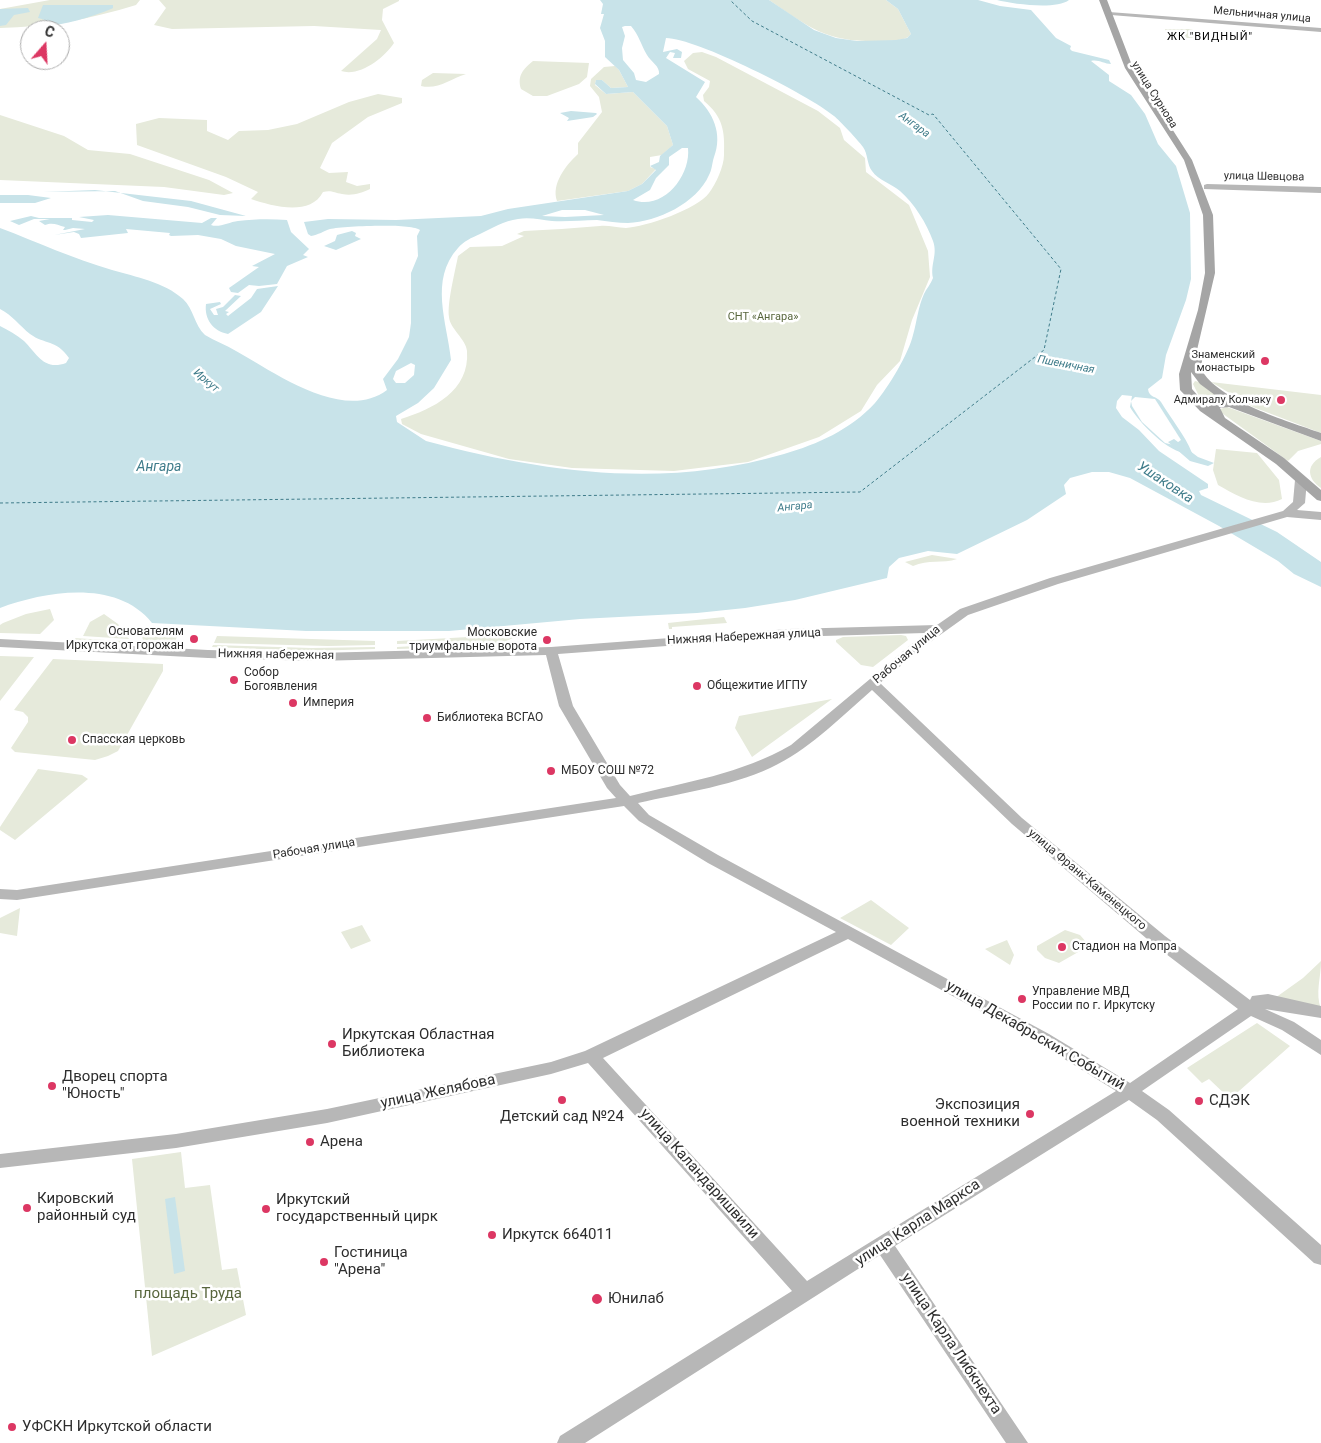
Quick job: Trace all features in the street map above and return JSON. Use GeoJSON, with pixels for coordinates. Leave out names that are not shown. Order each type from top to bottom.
{"type":"FeatureCollection","features":[{"type":"Feature","properties":{"kind":"main road","name":"улица Сурнова"},"geometry":{"type":"LineString","coordinates":[[1105,0],[1134,66],[1181,138],[1204,187]]}},
{"type":"Feature","properties":{"kind":"main road","name":"улица Сурнова"},"geometry":{"type":"LineString","coordinates":[[1105,0],[1129,68],[1175,137],[1204,187]]}},
{"type":"Feature","properties":{"kind":"main road","name":"Мельничная улица"},"geometry":{"type":"LineString","coordinates":[[1111,13],[1321,30]]}},
{"type":"Feature","properties":{"kind":"main road","name":"улица Шевцова"},"geometry":{"type":"LineString","coordinates":[[1204,187],[1321,190]]}},
{"type":"Feature","properties":{"kind":"main road"},"geometry":{"type":"LineString","coordinates":[[1204,187],[1214,214],[1216,273],[1211,307],[1194,366],[1197,373],[1208,384],[1248,410]]}},
{"type":"Feature","properties":{"kind":"main road"},"geometry":{"type":"LineString","coordinates":[[1204,187],[1210,231],[1210,273],[1185,382],[1186,390],[1196,403],[1321,496]]}},
{"type":"Feature","properties":{"kind":"main road"},"geometry":{"type":"LineString","coordinates":[[1221,422],[1214,410],[1218,404],[1230,404],[1321,436]]}},
{"type":"Feature","properties":{"kind":"main road"},"geometry":{"type":"LineString","coordinates":[[1282,515],[1299,503],[1297,477]]}},
{"type":"Feature","properties":{"kind":"main road"},"geometry":{"type":"LineString","coordinates":[[1282,515],[1321,516]]}},
{"type":"Feature","properties":{"kind":"main road","name":"Рабочая улица"},"geometry":{"type":"LineString","coordinates":[[0,894],[25,894],[627,801],[745,773],[772,762],[810,737],[936,629],[957,615],[1002,597],[1282,515]]}},
{"type":"Feature","properties":{"kind":"main road","name":"Нижняя Набережная улица"},"geometry":{"type":"LineString","coordinates":[[551,651],[712,638],[936,629]]}},
{"type":"Feature","properties":{"kind":"main road","name":"Нижняя набережная"},"geometry":{"type":"LineString","coordinates":[[0,643],[208,654],[316,657],[551,651]]}},
{"type":"Feature","properties":{"kind":"main road"},"geometry":{"type":"LineString","coordinates":[[551,651],[570,715],[614,788],[644,818],[713,859],[850,932]]}},
{"type":"Feature","properties":{"kind":"main road","name":"улица Франк-Каменецкого"},"geometry":{"type":"LineString","coordinates":[[873,684],[1017,821],[1159,940],[1250,1009],[1277,1020],[1321,1049]]}},
{"type":"Feature","properties":{"kind":"main road","name":"улица Желябова"},"geometry":{"type":"LineString","coordinates":[[0,1161],[176,1141],[328,1116],[551,1068],[591,1056],[850,932]]}},
{"type":"Feature","properties":{"kind":"main road","name":"улица Декабрьских Событий"},"geometry":{"type":"LineString","coordinates":[[850,932],[1048,1041],[1130,1091],[1163,1115],[1321,1256]]}},
{"type":"Feature","properties":{"kind":"main road"},"geometry":{"type":"LineString","coordinates":[[1230,995],[1246,999],[1268,1000],[1321,1012]]}},
{"type":"Feature","properties":{"kind":"main road","name":"улица Карла Маркса"},"geometry":{"type":"LineString","coordinates":[[567,1443],[1018,1159],[1130,1091],[1250,1009],[1268,1000]]}},
{"type":"Feature","properties":{"kind":"main road"},"geometry":{"type":"LineString","coordinates":[[1277,1020],[1273,1010],[1276,1006],[1287,1004]]}},
{"type":"Feature","properties":{"kind":"main road","name":"улица Каландаришвили"},"geometry":{"type":"LineString","coordinates":[[591,1056],[806,1293]]}},
{"type":"Feature","properties":{"kind":"main road","name":"улица Карла Либкнехта"},"geometry":{"type":"LineString","coordinates":[[884,1245],[1018,1443]]}},
{"type":"Feature","properties":{"kind":"green space"},"geometry":{"type":"Polygon","coordinates":[[[50,0],[140,0],[136,5],[70,21],[20,20],[20,27],[0,28],[0,9],[50,0]]]}},
{"type":"Feature","properties":{"kind":"green space"},"geometry":{"type":"Polygon","coordinates":[[[159,0],[399,1],[383,9],[382,20],[394,43],[390,49],[371,65],[348,72],[341,71],[377,39],[381,30],[314,26],[172,29],[154,25],[166,8],[159,0]]]}},
{"type":"Feature","properties":{"kind":"green space"},"geometry":{"type":"Polygon","coordinates":[[[769,0],[886,0],[898,9],[911,34],[903,39],[886,41],[850,40],[836,37],[823,33],[798,20],[769,0]]]}},
{"type":"Feature","properties":{"kind":"green space"},"geometry":{"type":"Polygon","coordinates":[[[1165,29],[1192,29],[1197,38],[1168,38],[1165,29]]]}},
{"type":"Feature","properties":{"kind":"green space","name":"СНТ «Ангара»"},"geometry":{"type":"Polygon","coordinates":[[[702,52],[716,57],[818,111],[840,128],[844,140],[865,158],[866,172],[909,205],[928,251],[930,277],[912,320],[900,361],[877,385],[861,411],[819,437],[748,462],[674,471],[572,468],[509,459],[421,434],[402,424],[401,419],[437,404],[447,396],[456,387],[466,365],[466,347],[452,326],[449,317],[450,296],[458,256],[470,247],[502,246],[524,236],[517,234],[524,231],[603,226],[635,227],[683,211],[703,199],[709,193],[717,180],[723,164],[723,132],[719,119],[704,101],[703,95],[709,87],[710,81],[688,69],[684,61],[693,53],[702,52]]]}},
{"type":"Feature","properties":{"kind":"green space"},"geometry":{"type":"Polygon","coordinates":[[[533,61],[589,63],[587,77],[579,84],[547,96],[533,96],[521,89],[520,77],[533,61]]]}},
{"type":"Feature","properties":{"kind":"green space"},"geometry":{"type":"Polygon","coordinates":[[[615,66],[628,87],[611,88],[602,80],[596,80],[595,85],[606,94],[633,92],[667,126],[673,145],[662,155],[650,157],[650,167],[656,169],[642,184],[628,191],[557,201],[556,188],[561,175],[578,154],[578,143],[602,112],[599,97],[590,86],[591,79],[604,67],[615,66]]]}},
{"type":"Feature","properties":{"kind":"green space"},"geometry":{"type":"Polygon","coordinates":[[[433,73],[466,74],[433,87],[421,86],[422,80],[433,73]]]}},
{"type":"Feature","properties":{"kind":"green space"},"geometry":{"type":"Polygon","coordinates":[[[378,94],[402,98],[402,103],[368,117],[332,143],[320,168],[329,173],[348,172],[346,182],[357,186],[370,184],[370,189],[350,195],[331,191],[323,192],[317,200],[309,205],[300,207],[290,208],[251,199],[258,192],[226,177],[137,145],[136,124],[159,118],[207,120],[207,131],[228,140],[239,131],[268,130],[297,124],[349,102],[378,94]]]}},
{"type":"Feature","properties":{"kind":"green space"},"geometry":{"type":"Polygon","coordinates":[[[0,115],[64,136],[88,150],[130,154],[209,180],[233,193],[224,195],[164,187],[0,180],[0,115]]]}},
{"type":"Feature","properties":{"kind":"green space"},"geometry":{"type":"Polygon","coordinates":[[[1195,381],[1225,400],[1213,401],[1207,404],[1199,396],[1193,384],[1195,381]]]}},
{"type":"Feature","properties":{"kind":"green space"},"geometry":{"type":"Polygon","coordinates":[[[1211,382],[1321,395],[1321,433],[1253,407],[1211,382]]]}},
{"type":"Feature","properties":{"kind":"green space"},"geometry":{"type":"Polygon","coordinates":[[[1227,407],[1321,441],[1321,444],[1298,451],[1288,461],[1219,411],[1227,407]]]}},
{"type":"Feature","properties":{"kind":"green space"},"geometry":{"type":"Polygon","coordinates":[[[1216,449],[1257,453],[1279,480],[1282,499],[1266,503],[1258,502],[1241,497],[1218,485],[1213,470],[1216,449]]]}},
{"type":"Feature","properties":{"kind":"green space"},"geometry":{"type":"Polygon","coordinates":[[[1321,457],[1321,488],[1313,481],[1310,472],[1312,464],[1321,457]]]}},
{"type":"Feature","properties":{"kind":"green space"},"geometry":{"type":"Polygon","coordinates":[[[932,555],[957,559],[913,566],[905,562],[932,555]]]}},
{"type":"Feature","properties":{"kind":"green space"},"geometry":{"type":"Polygon","coordinates":[[[50,609],[54,620],[40,634],[0,633],[0,625],[3,623],[26,614],[50,609]]]}},
{"type":"Feature","properties":{"kind":"green space"},"geometry":{"type":"Polygon","coordinates":[[[104,614],[118,624],[129,639],[83,636],[90,622],[104,614]]]}},
{"type":"Feature","properties":{"kind":"green space"},"geometry":{"type":"Polygon","coordinates":[[[724,617],[727,623],[672,627],[672,629],[669,629],[668,623],[724,617]]]}},
{"type":"Feature","properties":{"kind":"green space"},"geometry":{"type":"Polygon","coordinates":[[[141,633],[178,635],[175,641],[143,640],[141,633]]]}},
{"type":"Feature","properties":{"kind":"green space"},"geometry":{"type":"Polygon","coordinates":[[[522,634],[495,646],[397,649],[397,647],[434,645],[434,643],[397,644],[397,641],[522,634]]]}},
{"type":"Feature","properties":{"kind":"green space"},"geometry":{"type":"Polygon","coordinates":[[[217,636],[375,641],[375,645],[328,646],[214,643],[217,636]]]}},
{"type":"Feature","properties":{"kind":"green space"},"geometry":{"type":"Polygon","coordinates":[[[906,636],[908,640],[873,667],[861,665],[836,642],[836,640],[843,637],[906,636]]]}},
{"type":"Feature","properties":{"kind":"green space"},"geometry":{"type":"Polygon","coordinates":[[[73,638],[173,644],[173,646],[191,647],[72,641],[73,638]]]}},
{"type":"Feature","properties":{"kind":"green space"},"geometry":{"type":"Polygon","coordinates":[[[213,645],[311,648],[375,647],[375,649],[310,651],[212,647],[213,645]]]}},
{"type":"Feature","properties":{"kind":"green space"},"geometry":{"type":"Polygon","coordinates":[[[0,656],[34,657],[0,701],[0,656]]]}},
{"type":"Feature","properties":{"kind":"green space"},"geometry":{"type":"Polygon","coordinates":[[[53,659],[163,664],[163,671],[118,751],[95,760],[15,752],[11,748],[28,722],[28,717],[23,712],[14,710],[53,659]]]}},
{"type":"Feature","properties":{"kind":"green space"},"geometry":{"type":"Polygon","coordinates":[[[832,699],[752,757],[735,728],[739,716],[832,699]]]}},
{"type":"Feature","properties":{"kind":"green space"},"geometry":{"type":"Polygon","coordinates":[[[38,769],[82,775],[88,779],[15,840],[0,830],[0,827],[38,769]]]}},
{"type":"Feature","properties":{"kind":"green space"},"geometry":{"type":"Polygon","coordinates":[[[871,900],[909,928],[891,945],[840,918],[871,900]]]}},
{"type":"Feature","properties":{"kind":"green space"},"geometry":{"type":"Polygon","coordinates":[[[20,908],[17,936],[0,933],[0,918],[20,908]]]}},
{"type":"Feature","properties":{"kind":"green space"},"geometry":{"type":"Polygon","coordinates":[[[362,925],[371,941],[351,949],[341,932],[362,925]]]}},
{"type":"Feature","properties":{"kind":"green space","name":"Стадион на Мопра"},"geometry":{"type":"Polygon","coordinates":[[[1065,930],[1080,935],[1087,943],[1087,947],[1059,963],[1045,958],[1037,950],[1037,946],[1065,930]]]}},
{"type":"Feature","properties":{"kind":"green space"},"geometry":{"type":"Polygon","coordinates":[[[1007,940],[1014,955],[1010,965],[985,949],[1007,940]]]}},
{"type":"Feature","properties":{"kind":"green space"},"geometry":{"type":"Polygon","coordinates":[[[1321,961],[1318,991],[1321,1009],[1275,998],[1303,978],[1321,961]]]}},
{"type":"Feature","properties":{"kind":"green space"},"geometry":{"type":"Polygon","coordinates":[[[1257,1023],[1290,1046],[1230,1099],[1209,1079],[1202,1083],[1187,1068],[1257,1023]]]}},
{"type":"Feature","properties":{"kind":"green space","name":"площадь Труда"},"geometry":{"type":"Polygon","coordinates":[[[181,1152],[185,1188],[210,1185],[222,1270],[237,1268],[246,1315],[152,1356],[132,1159],[181,1152]]]}},
{"type":"Feature","properties":{"kind":"water","name":"Ангара"},"geometry":{"type":"Polygon","coordinates":[[[600,0],[769,0],[814,30],[836,38],[857,41],[896,40],[907,38],[911,34],[898,9],[886,0],[978,0],[1000,6],[1031,10],[1056,38],[1071,46],[1070,49],[1072,51],[1109,60],[1111,64],[1091,61],[1109,75],[1109,81],[1131,95],[1145,114],[1158,144],[1176,166],[1190,213],[1191,279],[1186,300],[1166,355],[1162,378],[1148,389],[1151,395],[1161,402],[1182,433],[1192,453],[1176,450],[1157,438],[1134,414],[1130,407],[1132,396],[1122,395],[1117,401],[1116,408],[1122,417],[1139,430],[1159,451],[1208,484],[1208,488],[1199,491],[1201,495],[1277,532],[1321,562],[1321,587],[1294,574],[1278,561],[1219,526],[1130,478],[1109,472],[1092,472],[1070,478],[1064,485],[1066,494],[1027,520],[957,554],[928,551],[899,558],[889,567],[887,578],[795,600],[745,608],[697,613],[580,619],[449,631],[306,631],[152,623],[137,609],[120,600],[101,594],[59,594],[38,597],[0,608],[0,326],[24,341],[46,363],[58,365],[66,363],[69,358],[60,348],[30,334],[12,317],[0,309],[0,228],[84,261],[167,288],[187,303],[198,327],[205,335],[309,391],[330,398],[350,401],[369,399],[387,390],[383,379],[398,359],[409,337],[411,323],[411,273],[418,256],[417,236],[420,230],[405,226],[363,226],[330,229],[311,236],[308,234],[304,222],[328,219],[396,220],[481,216],[508,209],[628,191],[642,184],[656,170],[650,166],[659,162],[660,156],[673,145],[667,126],[633,92],[606,94],[595,84],[596,80],[602,80],[611,88],[628,87],[619,70],[605,57],[605,41],[600,28],[604,14],[601,14],[603,4],[600,0]],[[631,26],[622,27],[625,36],[622,48],[623,60],[634,73],[636,80],[646,82],[659,74],[659,71],[647,55],[631,26]],[[666,38],[663,52],[677,49],[682,52],[681,58],[673,58],[675,53],[670,52],[666,58],[705,82],[696,97],[712,117],[717,132],[717,148],[711,171],[703,185],[686,202],[675,209],[663,215],[639,222],[518,219],[498,225],[463,243],[449,260],[442,287],[442,302],[451,360],[434,388],[418,403],[396,416],[397,422],[426,441],[471,452],[560,468],[605,473],[650,474],[695,471],[739,465],[797,450],[833,435],[855,421],[880,397],[892,380],[907,351],[922,299],[933,278],[934,246],[924,221],[897,188],[881,179],[870,169],[865,150],[837,118],[801,95],[752,69],[701,47],[681,40],[666,38]],[[682,148],[669,157],[669,165],[656,178],[650,190],[633,200],[644,202],[655,200],[673,189],[685,169],[688,159],[688,148],[682,148]],[[562,210],[542,216],[604,215],[585,210],[562,210]],[[411,363],[396,371],[393,379],[396,383],[405,383],[414,375],[415,365],[411,363]]]}},
{"type":"Feature","properties":{"kind":"water"},"geometry":{"type":"Polygon","coordinates":[[[997,0],[1069,0],[1055,5],[1045,5],[997,0]]]}},
{"type":"Feature","properties":{"kind":"water"},"geometry":{"type":"Polygon","coordinates":[[[43,5],[113,5],[113,8],[101,13],[70,22],[70,20],[44,20],[38,18],[43,5]]]}},
{"type":"Feature","properties":{"kind":"water"},"geometry":{"type":"Polygon","coordinates":[[[28,8],[30,12],[14,15],[6,25],[0,26],[0,9],[28,8]]]}},
{"type":"Feature","properties":{"kind":"water"},"geometry":{"type":"Polygon","coordinates":[[[571,111],[597,114],[593,117],[567,121],[569,118],[560,113],[571,111]]]}},
{"type":"Feature","properties":{"kind":"water"},"geometry":{"type":"Polygon","coordinates":[[[95,190],[105,191],[43,192],[95,190]]]}},
{"type":"Feature","properties":{"kind":"water"},"geometry":{"type":"Polygon","coordinates":[[[120,193],[191,201],[246,216],[220,215],[188,207],[143,201],[120,193]]]}},
{"type":"Feature","properties":{"kind":"water"},"geometry":{"type":"Polygon","coordinates":[[[0,195],[28,195],[51,198],[35,203],[0,203],[0,195]]]}},
{"type":"Feature","properties":{"kind":"water"},"geometry":{"type":"Polygon","coordinates":[[[108,215],[202,223],[211,218],[217,218],[211,225],[214,226],[244,220],[287,220],[291,232],[309,249],[303,255],[308,257],[287,266],[277,284],[249,285],[238,293],[231,292],[229,288],[259,267],[252,266],[275,254],[236,246],[221,239],[198,235],[171,236],[169,235],[170,233],[126,229],[128,233],[81,238],[79,234],[74,232],[54,235],[85,229],[73,228],[63,230],[65,227],[53,224],[45,225],[39,221],[50,219],[34,219],[19,225],[10,221],[31,216],[39,218],[72,218],[72,220],[92,222],[94,220],[79,217],[108,215]]]}},
{"type":"Feature","properties":{"kind":"water"},"geometry":{"type":"Polygon","coordinates":[[[352,231],[356,233],[355,236],[361,239],[336,250],[324,246],[335,241],[337,235],[352,231]]]}},
{"type":"Feature","properties":{"kind":"water"},"geometry":{"type":"Polygon","coordinates":[[[278,286],[261,312],[228,334],[214,327],[206,315],[206,304],[220,302],[221,304],[210,309],[214,315],[218,315],[216,309],[223,307],[235,295],[241,296],[225,311],[229,312],[226,314],[228,316],[251,298],[257,289],[278,286]]]}},
{"type":"Feature","properties":{"kind":"water"},"geometry":{"type":"Polygon","coordinates":[[[175,1197],[185,1271],[174,1274],[165,1199],[175,1197]]]}},
{"type":"Feature","properties":{"kind":"pier"},"geometry":{"type":"Polygon","coordinates":[[[1135,397],[1155,399],[1181,440],[1174,445],[1165,443],[1142,422],[1132,406],[1131,401],[1135,397]]]}},
{"type":"Feature","properties":{"kind":"waterway","name":"Пшеничная"},"geometry":{"type":"LineString","coordinates":[[1174,442],[1194,459],[1208,463]]}},
{"type":"Feature","properties":{"kind":"ferry route"},"geometry":{"type":"LineString","coordinates":[[0,503],[860,492],[1044,350],[1061,269],[933,114],[929,115],[752,21],[730,0]]}},
{"type":"Feature","properties":{"kind":"place","name":"Знаменский монастырь"},"geometry":{"type":"Point","coordinates":[1265,361]}},
{"type":"Feature","properties":{"kind":"place","name":"Адмиралу Колчаку"},"geometry":{"type":"Point","coordinates":[1281,400]}},
{"type":"Feature","properties":{"kind":"place","name":"Основателям Иркутска от горожан"},"geometry":{"type":"Point","coordinates":[194,639]}},
{"type":"Feature","properties":{"kind":"place","name":"Московские триумфальные ворота"},"geometry":{"type":"Point","coordinates":[547,640]}},
{"type":"Feature","properties":{"kind":"place","name":"Собор Богоявления"},"geometry":{"type":"Point","coordinates":[234,680]}},
{"type":"Feature","properties":{"kind":"place","name":"Общежитие ИГПУ"},"geometry":{"type":"Point","coordinates":[697,686]}},
{"type":"Feature","properties":{"kind":"place","name":"Империя"},"geometry":{"type":"Point","coordinates":[293,703]}},
{"type":"Feature","properties":{"kind":"place","name":"Библиотека ВСГАО"},"geometry":{"type":"Point","coordinates":[427,718]}},
{"type":"Feature","properties":{"kind":"place","name":"Спасская церковь"},"geometry":{"type":"Point","coordinates":[72,740]}},
{"type":"Feature","properties":{"kind":"place","name":"МБОУ СОШ №72"},"geometry":{"type":"Point","coordinates":[551,771]}},
{"type":"Feature","properties":{"kind":"place","name":"Стадион на Мопра"},"geometry":{"type":"Point","coordinates":[1062,947]}},
{"type":"Feature","properties":{"kind":"place","name":"Управление МВД России по г. Иркутску"},"geometry":{"type":"Point","coordinates":[1022,999]}},
{"type":"Feature","properties":{"kind":"place","name":"Иркутская Областная Библиотека"},"geometry":{"type":"Point","coordinates":[332,1044]}},
{"type":"Feature","properties":{"kind":"place","name":"Дворец спорта \"Юность\""},"geometry":{"type":"Point","coordinates":[52,1086]}},
{"type":"Feature","properties":{"kind":"place","name":"Детский сад №24"},"geometry":{"type":"Point","coordinates":[562,1100]}},
{"type":"Feature","properties":{"kind":"place","name":"СДЭК"},"geometry":{"type":"Point","coordinates":[1199,1101]}},
{"type":"Feature","properties":{"kind":"place","name":"Экспозиция военной техники"},"geometry":{"type":"Point","coordinates":[1030,1114]}},
{"type":"Feature","properties":{"kind":"place","name":"Арена"},"geometry":{"type":"Point","coordinates":[310,1142]}},
{"type":"Feature","properties":{"kind":"place","name":"Кировский районный суд"},"geometry":{"type":"Point","coordinates":[27,1208]}},
{"type":"Feature","properties":{"kind":"place","name":"Иркутский государственный цирк"},"geometry":{"type":"Point","coordinates":[266,1209]}},
{"type":"Feature","properties":{"kind":"place","name":"Иркутск 664011"},"geometry":{"type":"Point","coordinates":[492,1235]}},
{"type":"Feature","properties":{"kind":"place","name":"Гостиница \"Арена\""},"geometry":{"type":"Point","coordinates":[324,1262]}},
{"type":"Feature","properties":{"kind":"place","name":"Юнилаб"},"geometry":{"type":"Point","coordinates":[597,1299]}},
{"type":"Feature","properties":{"kind":"place","name":"УФСКН Иркутской области"},"geometry":{"type":"Point","coordinates":[12,1427]}},
{"type":"Feature","properties":{"kind":"district","name":"ЖК \"ВИДНЫЙ\""},"geometry":{"type":"Point","coordinates":[1210,37]}},
{"type":"Feature","properties":{"kind":"water label","name":"Иркут"},"geometry":{"type":"Point","coordinates":[206,381]}},
{"type":"Feature","properties":{"kind":"water label","name":"Ушаковка"},"geometry":{"type":"Point","coordinates":[1165,483]}}]}
